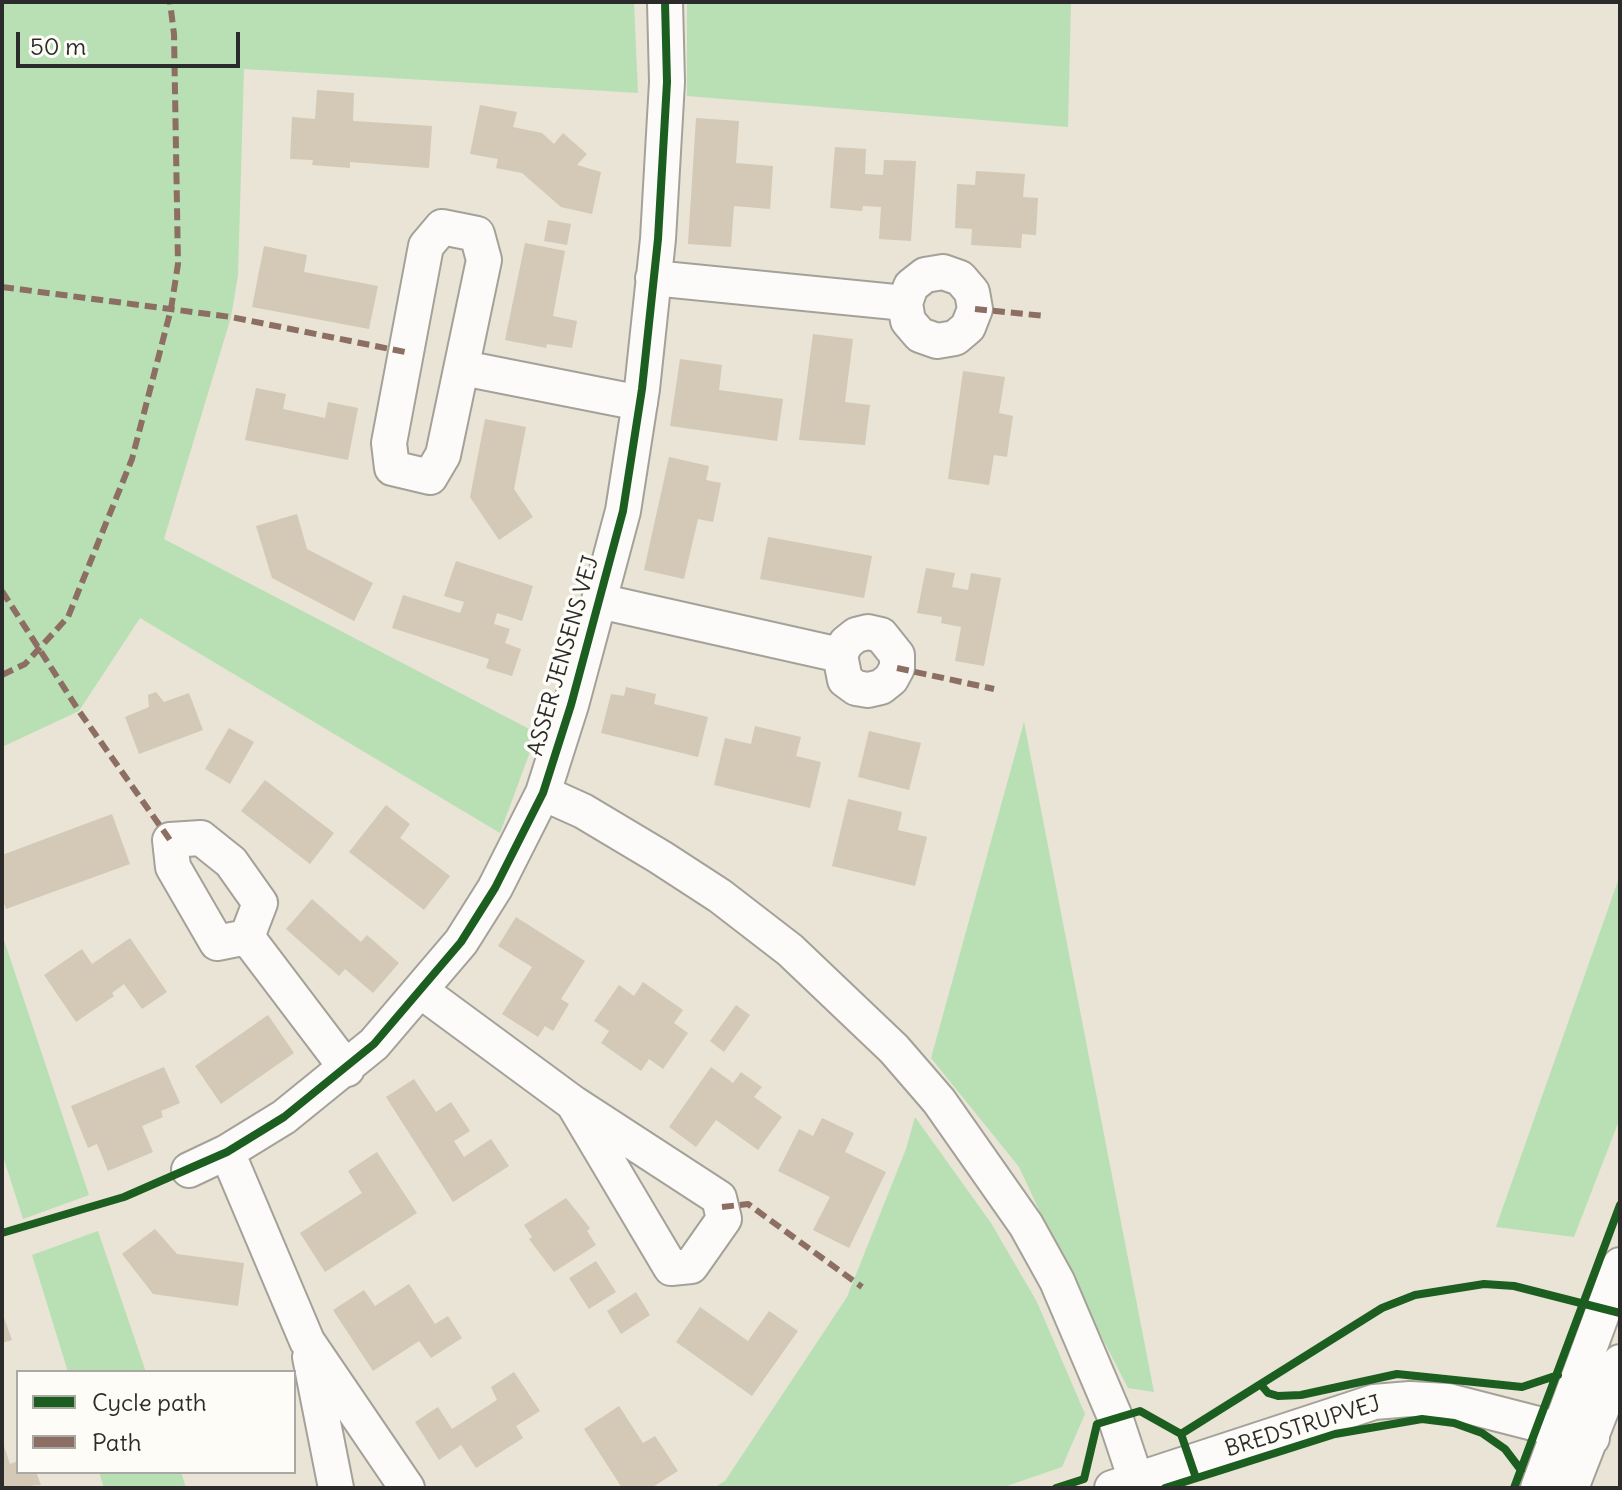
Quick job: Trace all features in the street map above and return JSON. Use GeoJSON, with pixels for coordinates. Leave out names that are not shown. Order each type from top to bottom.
{"type":"FeatureCollection","features":[{"type":"Feature","properties":{"kind":"street","name":"ASSER JENSENS VEJ"},"geometry":{"type":"LineString","coordinates":[[189,1170],[227,1152],[284,1117],[347,1069],[421,991],[461,942],[495,888],[543,793],[623,511],[640,403],[653,278],[667,82],[665,2]]}},
{"type":"Feature","properties":{"kind":"street"},"geometry":{"type":"LineString","coordinates":[[442,227],[477,234],[484,260],[463,368],[443,455],[430,477],[392,468],[389,443],[426,246],[442,227]]}},
{"type":"Feature","properties":{"kind":"street"},"geometry":{"type":"LineString","coordinates":[[653,278],[905,303]]}},
{"type":"Feature","properties":{"kind":"street"},"geometry":{"type":"LineString","coordinates":[[463,368],[640,403]]}},
{"type":"Feature","properties":{"kind":"street","name":"ASSER JENSENS VEJ"},"geometry":{"type":"LineString","coordinates":[[599,601],[840,655]]}},
{"type":"Feature","properties":{"kind":"street"},"geometry":{"type":"LineString","coordinates":[[543,793],[583,811],[660,857],[720,896],[790,950],[861,1016],[939,1101],[1026,1225],[1057,1281],[1115,1417],[1124,1484]]}},
{"type":"Feature","properties":{"kind":"street"},"geometry":{"type":"LineString","coordinates":[[247,937],[347,1069]]}},
{"type":"Feature","properties":{"kind":"street"},"geometry":{"type":"LineString","coordinates":[[421,991],[573,1103],[719,1198],[724,1219],[691,1266],[671,1268],[573,1103]]}},
{"type":"Feature","properties":{"kind":"street"},"geometry":{"type":"LineString","coordinates":[[227,1152],[307,1341],[407,1488]]}},
{"type":"Feature","properties":{"kind":"street"},"geometry":{"type":"LineString","coordinates":[[1571,1488],[1576,1434],[1620,1265]]}},
{"type":"Feature","properties":{"kind":"street"},"geometry":{"type":"LineString","coordinates":[[307,1341],[336,1488]]}},
{"type":"Feature","properties":{"kind":"street"},"geometry":{"type":"LineString","coordinates":[[1538,1488],[1620,1362]]}},
{"type":"Feature","properties":{"kind":"street","name":"BREDSTRUPVEJ"},"geometry":{"type":"LineString","coordinates":[[1124,1484],[1374,1402],[1410,1399],[1448,1401],[1576,1434]]}},
{"type":"Feature","properties":{"kind":"green space"},"geometry":{"type":"Polygon","coordinates":[[[2,2],[634,2],[638,93],[244,69],[238,275],[231,317],[164,539],[537,733],[500,833],[140,618],[79,711],[2,747],[2,2]]]}},
{"type":"Feature","properties":{"kind":"green space"},"geometry":{"type":"Polygon","coordinates":[[[687,2],[1071,2],[1068,127],[687,96],[687,2]]]}},
{"type":"Feature","properties":{"kind":"green space"},"geometry":{"type":"Polygon","coordinates":[[[1024,722],[1154,1392],[1128,1388],[1066,1268],[1019,1167],[931,1058],[1024,722]]]}},
{"type":"Feature","properties":{"kind":"green space"},"geometry":{"type":"Polygon","coordinates":[[[1620,875],[1620,1118],[1574,1237],[1496,1227],[1620,875]]]}},
{"type":"Feature","properties":{"kind":"green space"},"geometry":{"type":"Polygon","coordinates":[[[2,934],[89,1195],[23,1219],[2,1153],[2,934]]]}},
{"type":"Feature","properties":{"kind":"green space"},"geometry":{"type":"Polygon","coordinates":[[[915,1117],[991,1223],[1037,1302],[1085,1414],[1062,1467],[1001,1488],[713,1488],[725,1481],[847,1297],[906,1149],[915,1117]]]}},
{"type":"Feature","properties":{"kind":"green space"},"geometry":{"type":"Polygon","coordinates":[[[98,1231],[145,1370],[67,1370],[32,1255],[98,1231]]]}},
{"type":"Feature","properties":{"kind":"green space"},"geometry":{"type":"Polygon","coordinates":[[[100,1474],[182,1474],[186,1488],[104,1488],[100,1474]]]}},
{"type":"Feature","properties":{"kind":"building"},"geometry":{"type":"Polygon","coordinates":[[[317,90],[354,93],[353,121],[432,126],[429,168],[350,162],[350,168],[312,165],[313,160],[290,159],[292,117],[315,119],[317,90]]]}},
{"type":"Feature","properties":{"kind":"building"},"geometry":{"type":"Polygon","coordinates":[[[480,105],[517,112],[513,127],[542,133],[554,144],[563,133],[587,154],[577,165],[601,172],[592,214],[561,207],[522,173],[496,168],[498,159],[470,154],[480,105]]]}},
{"type":"Feature","properties":{"kind":"building"},"geometry":{"type":"Polygon","coordinates":[[[696,118],[739,121],[736,163],[773,166],[770,209],[734,206],[731,247],[688,244],[696,118]]]}},
{"type":"Feature","properties":{"kind":"building"},"geometry":{"type":"Polygon","coordinates":[[[835,147],[866,149],[865,174],[883,175],[884,160],[916,161],[911,241],[879,239],[881,207],[863,206],[862,211],[830,208],[835,147]]]}},
{"type":"Feature","properties":{"kind":"building"},"geometry":{"type":"Polygon","coordinates":[[[976,171],[1025,174],[1023,197],[1038,198],[1036,235],[1022,234],[1021,248],[971,245],[972,229],[955,228],[957,184],[975,185],[976,171]]]}},
{"type":"Feature","properties":{"kind":"building"},"geometry":{"type":"Polygon","coordinates":[[[548,220],[571,224],[567,245],[544,241],[548,220]]]}},
{"type":"Feature","properties":{"kind":"building"},"geometry":{"type":"Polygon","coordinates":[[[525,243],[565,251],[553,316],[577,321],[572,348],[547,344],[546,348],[505,340],[525,243]]]}},
{"type":"Feature","properties":{"kind":"building"},"geometry":{"type":"Polygon","coordinates":[[[264,246],[307,255],[304,272],[378,286],[369,329],[252,307],[264,246]]]}},
{"type":"Feature","properties":{"kind":"building"},"geometry":{"type":"Polygon","coordinates":[[[813,334],[853,339],[845,402],[870,405],[865,445],[799,440],[813,334]]]}},
{"type":"Feature","properties":{"kind":"building"},"geometry":{"type":"Polygon","coordinates":[[[680,359],[722,365],[719,390],[783,399],[777,441],[670,426],[680,359]]]}},
{"type":"Feature","properties":{"kind":"building"},"geometry":{"type":"Polygon","coordinates":[[[963,371],[1005,377],[999,413],[1013,416],[1007,457],[994,455],[989,485],[948,479],[963,371]]]}},
{"type":"Feature","properties":{"kind":"building"},"geometry":{"type":"Polygon","coordinates":[[[256,388],[286,394],[283,409],[325,418],[328,402],[358,408],[348,460],[245,440],[256,388]]]}},
{"type":"Feature","properties":{"kind":"building"},"geometry":{"type":"Polygon","coordinates":[[[485,419],[526,427],[514,489],[533,517],[499,540],[470,497],[485,419]]]}},
{"type":"Feature","properties":{"kind":"building"},"geometry":{"type":"Polygon","coordinates":[[[669,457],[709,466],[706,480],[721,483],[713,522],[698,519],[684,579],[644,570],[669,457]]]}},
{"type":"Feature","properties":{"kind":"building"},"geometry":{"type":"Polygon","coordinates":[[[297,514],[307,549],[373,583],[354,621],[272,578],[256,526],[297,514]]]}},
{"type":"Feature","properties":{"kind":"building"},"geometry":{"type":"Polygon","coordinates":[[[768,537],[872,556],[864,598],[760,579],[768,537]]]}},
{"type":"Feature","properties":{"kind":"building"},"geometry":{"type":"Polygon","coordinates":[[[456,561],[533,586],[522,621],[497,613],[494,624],[510,629],[505,643],[521,649],[512,676],[486,668],[489,659],[392,628],[403,595],[460,613],[464,602],[444,596],[456,561]]]}},
{"type":"Feature","properties":{"kind":"building"},"geometry":{"type":"Polygon","coordinates":[[[926,568],[955,573],[952,587],[968,590],[971,573],[1001,578],[984,666],[955,661],[961,627],[941,623],[942,617],[917,613],[926,568]]]}},
{"type":"Feature","properties":{"kind":"building"},"geometry":{"type":"Polygon","coordinates":[[[626,687],[656,694],[654,704],[708,717],[698,757],[601,733],[611,694],[624,696],[626,687]]]}},
{"type":"Feature","properties":{"kind":"building"},"geometry":{"type":"Polygon","coordinates":[[[156,692],[164,702],[189,693],[203,730],[139,754],[125,717],[149,707],[148,695],[156,692]]]}},
{"type":"Feature","properties":{"kind":"building"},"geometry":{"type":"Polygon","coordinates":[[[755,726],[801,737],[796,756],[821,762],[810,808],[714,785],[725,738],[751,744],[755,726]]]}},
{"type":"Feature","properties":{"kind":"building"},"geometry":{"type":"Polygon","coordinates":[[[229,728],[254,742],[230,784],[205,769],[229,728]]]}},
{"type":"Feature","properties":{"kind":"building"},"geometry":{"type":"Polygon","coordinates":[[[869,731],[921,743],[909,790],[858,777],[869,731]]]}},
{"type":"Feature","properties":{"kind":"building"},"geometry":{"type":"Polygon","coordinates":[[[265,780],[334,833],[310,864],[241,811],[265,780]]]}},
{"type":"Feature","properties":{"kind":"building"},"geometry":{"type":"Polygon","coordinates":[[[848,799],[902,812],[898,830],[927,837],[915,886],[832,866],[848,799]]]}},
{"type":"Feature","properties":{"kind":"building"},"geometry":{"type":"Polygon","coordinates":[[[386,805],[410,824],[400,838],[450,876],[424,910],[349,852],[386,805]]]}},
{"type":"Feature","properties":{"kind":"building"},"geometry":{"type":"Polygon","coordinates":[[[112,814],[130,864],[6,909],[2,898],[2,855],[112,814]]]}},
{"type":"Feature","properties":{"kind":"building"},"geometry":{"type":"Polygon","coordinates":[[[312,899],[361,942],[367,935],[399,963],[373,993],[345,969],[339,976],[286,929],[312,899]]]}},
{"type":"Feature","properties":{"kind":"building"},"geometry":{"type":"Polygon","coordinates":[[[516,917],[585,961],[561,999],[569,1004],[553,1031],[545,1026],[538,1037],[502,1014],[532,967],[498,946],[516,917]]]}},
{"type":"Feature","properties":{"kind":"building"},"geometry":{"type":"Polygon","coordinates":[[[130,938],[167,992],[142,1009],[124,984],[112,993],[114,996],[76,1022],[44,975],[82,949],[92,964],[130,938]]]}},
{"type":"Feature","properties":{"kind":"building"},"geometry":{"type":"Polygon","coordinates":[[[643,982],[683,1010],[674,1023],[688,1033],[663,1069],[649,1059],[641,1071],[601,1043],[609,1031],[594,1021],[619,985],[634,996],[643,982]]]}},
{"type":"Feature","properties":{"kind":"building"},"geometry":{"type":"Polygon","coordinates":[[[736,1005],[750,1015],[724,1052],[710,1041],[736,1005]]]}},
{"type":"Feature","properties":{"kind":"building"},"geometry":{"type":"Polygon","coordinates":[[[268,1015],[294,1053],[221,1104],[195,1066],[268,1015]]]}},
{"type":"Feature","properties":{"kind":"building"},"geometry":{"type":"Polygon","coordinates":[[[164,1067],[180,1103],[161,1111],[163,1117],[142,1126],[153,1152],[108,1171],[97,1144],[88,1148],[71,1106],[164,1067]]]}},
{"type":"Feature","properties":{"kind":"building"},"geometry":{"type":"Polygon","coordinates":[[[711,1067],[733,1083],[741,1072],[762,1087],[754,1097],[782,1117],[758,1150],[716,1120],[696,1147],[669,1127],[711,1067]]]}},
{"type":"Feature","properties":{"kind":"building"},"geometry":{"type":"Polygon","coordinates":[[[414,1079],[436,1112],[451,1102],[470,1131],[454,1141],[464,1157],[491,1139],[509,1166],[453,1202],[386,1097],[414,1079]]]}},
{"type":"Feature","properties":{"kind":"building"},"geometry":{"type":"Polygon","coordinates":[[[822,1118],[854,1133],[845,1152],[886,1172],[849,1248],[813,1230],[830,1197],[778,1171],[799,1129],[813,1136],[822,1118]]]}},
{"type":"Feature","properties":{"kind":"building"},"geometry":{"type":"Polygon","coordinates":[[[377,1152],[417,1213],[325,1272],[300,1233],[362,1193],[348,1171],[377,1152]]]}},
{"type":"Feature","properties":{"kind":"building"},"geometry":{"type":"Polygon","coordinates":[[[566,1198],[590,1228],[587,1231],[596,1245],[554,1272],[529,1239],[532,1237],[524,1225],[566,1198]]]}},
{"type":"Feature","properties":{"kind":"building"},"geometry":{"type":"Polygon","coordinates":[[[155,1229],[177,1254],[244,1263],[238,1306],[153,1294],[122,1254],[155,1229]]]}},
{"type":"Feature","properties":{"kind":"building"},"geometry":{"type":"Polygon","coordinates":[[[596,1261],[616,1292],[589,1309],[569,1278],[596,1261]]]}},
{"type":"Feature","properties":{"kind":"building"},"geometry":{"type":"Polygon","coordinates":[[[409,1284],[435,1324],[448,1316],[462,1338],[431,1358],[419,1341],[373,1371],[333,1310],[364,1290],[375,1306],[409,1284]]]}},
{"type":"Feature","properties":{"kind":"building"},"geometry":{"type":"Polygon","coordinates":[[[636,1292],[650,1315],[621,1334],[607,1311],[636,1292]]]}},
{"type":"Feature","properties":{"kind":"building"},"geometry":{"type":"Polygon","coordinates":[[[700,1307],[748,1341],[769,1311],[798,1331],[752,1396],[676,1342],[700,1307]]]}},
{"type":"Feature","properties":{"kind":"building"},"geometry":{"type":"Polygon","coordinates":[[[2,1312],[12,1340],[2,1343],[2,1312]]]}},
{"type":"Feature","properties":{"kind":"building"},"geometry":{"type":"Polygon","coordinates":[[[514,1372],[540,1411],[516,1426],[523,1438],[476,1468],[461,1445],[439,1460],[415,1422],[438,1407],[452,1429],[497,1400],[491,1387],[514,1372]]]}},
{"type":"Feature","properties":{"kind":"building"},"geometry":{"type":"Polygon","coordinates":[[[619,1406],[643,1443],[655,1436],[678,1471],[651,1488],[622,1488],[584,1429],[619,1406]]]}},
{"type":"Feature","properties":{"kind":"building"},"geometry":{"type":"Polygon","coordinates":[[[2,1440],[10,1464],[16,1462],[16,1474],[37,1474],[41,1485],[2,1488],[2,1440]]]}},
{"type":"Feature","properties":{"kind":"marked path"},"geometry":{"type":"LineString","coordinates":[[2,675],[25,664],[68,617],[132,459],[171,309],[178,264],[174,34],[170,2]]}},
{"type":"Feature","properties":{"kind":"marked path"},"geometry":{"type":"LineString","coordinates":[[2,287],[231,317],[405,352]]}},
{"type":"Feature","properties":{"kind":"marked path"},"geometry":{"type":"LineString","coordinates":[[975,309],[1045,316]]}},
{"type":"Feature","properties":{"kind":"marked path"},"geometry":{"type":"LineString","coordinates":[[2,591],[79,711],[170,840]]}},
{"type":"Feature","properties":{"kind":"marked path"},"geometry":{"type":"LineString","coordinates":[[897,668],[994,689]]}},
{"type":"Feature","properties":{"kind":"marked path"},"geometry":{"type":"LineString","coordinates":[[722,1207],[748,1204],[862,1287]]}},
{"type":"Feature","properties":{"kind":"cycle path"},"geometry":{"type":"LineString","coordinates":[[2,1233],[124,1197],[227,1152],[284,1117],[374,1044],[461,942],[495,888],[543,793],[571,705],[623,511],[642,389],[658,239],[667,82],[665,2]]}},
{"type":"Feature","properties":{"kind":"cycle path"},"geometry":{"type":"LineString","coordinates":[[1514,1488],[1620,1205]]}},
{"type":"Feature","properties":{"kind":"cycle path"},"geometry":{"type":"LineString","coordinates":[[1181,1434],[1382,1308],[1415,1295],[1484,1284],[1514,1286],[1620,1313]]}},
{"type":"Feature","properties":{"kind":"cycle path"},"geometry":{"type":"LineString","coordinates":[[1262,1386],[1268,1393],[1278,1396],[1301,1395],[1397,1374],[1522,1387],[1558,1375]]}},
{"type":"Feature","properties":{"kind":"cycle path"},"geometry":{"type":"LineString","coordinates":[[1056,1488],[1084,1479],[1097,1424],[1140,1411],[1181,1434],[1196,1478]]}},
{"type":"Feature","properties":{"kind":"cycle path"},"geometry":{"type":"LineString","coordinates":[[1165,1488],[1335,1434],[1422,1419],[1454,1423],[1482,1433],[1505,1449],[1521,1470]]}}]}
